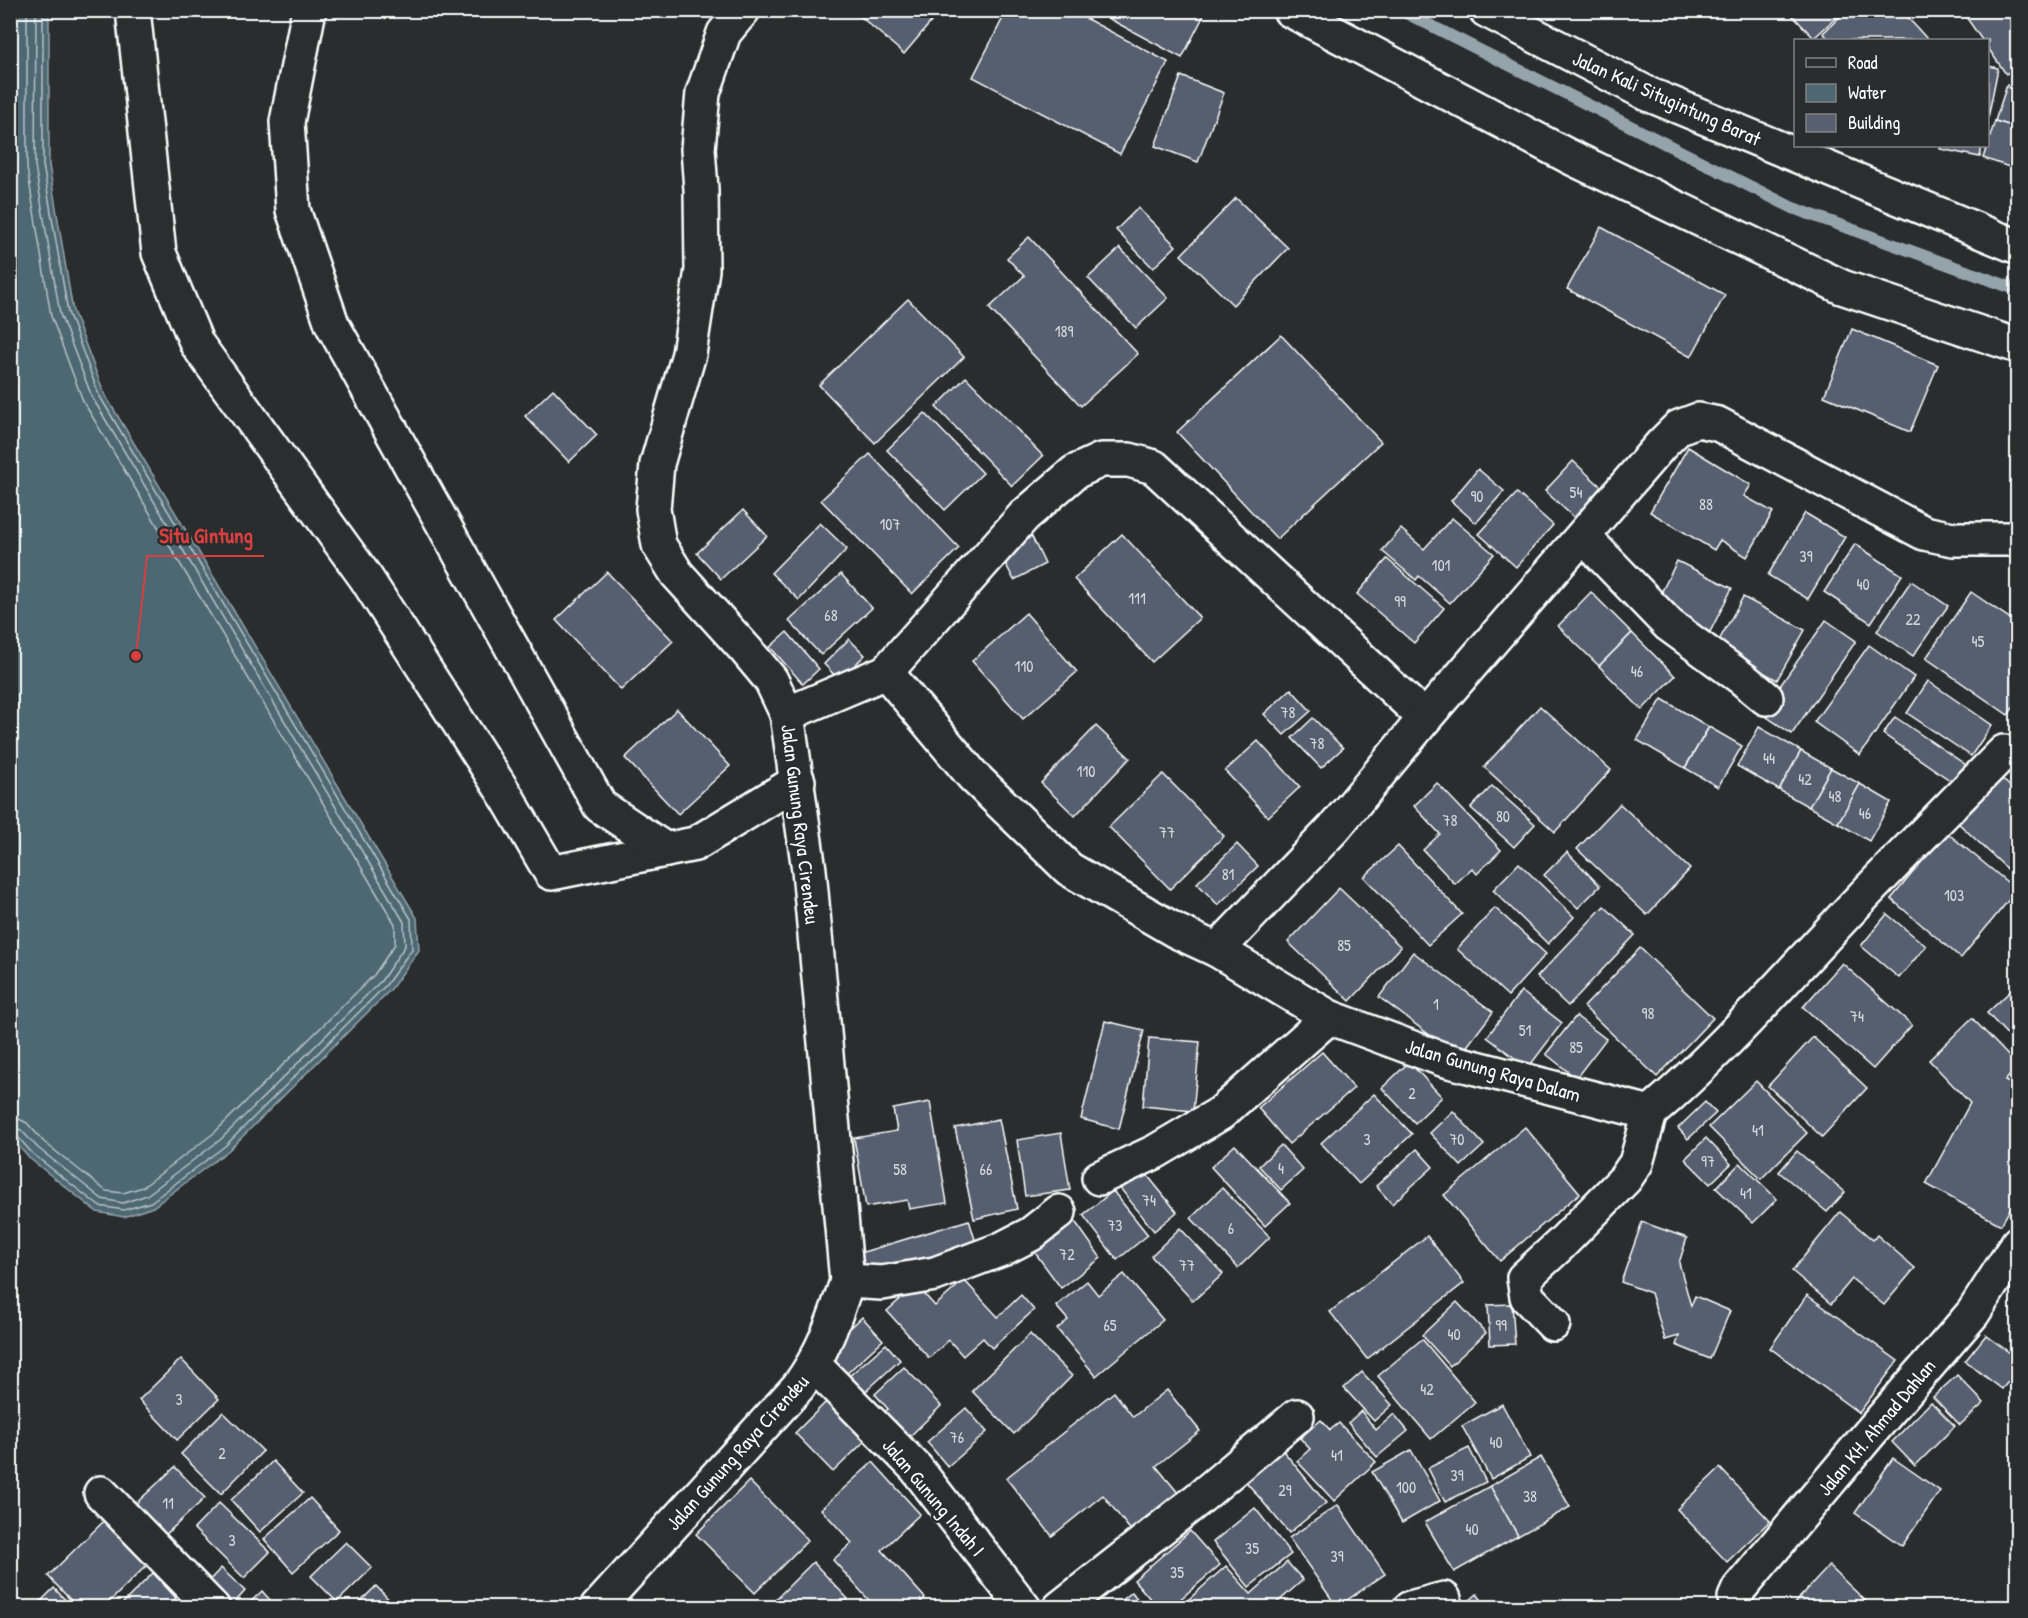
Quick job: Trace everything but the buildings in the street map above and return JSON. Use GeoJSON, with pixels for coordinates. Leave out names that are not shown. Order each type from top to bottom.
{"type":"FeatureCollection","features":[{"type":"Feature","properties":{"kind":"street"},"geometry":{"type":"LineString","coordinates":[[133,10],[159,253],[197,344],[366,578],[501,789],[551,873],[695,844],[798,781]]}},
{"type":"Feature","properties":{"kind":"street"},"geometry":{"type":"LineString","coordinates":[[309,10],[287,122],[293,210],[332,324],[600,806],[666,850]]}},
{"type":"Feature","properties":{"kind":"street","name":"Jalan Gunung Raya Cirendeu"},"geometry":{"type":"LineString","coordinates":[[597,1608],[798,1387],[814,1365],[834,1322],[847,1281],[810,870],[787,714],[771,681],[677,574],[659,545],[653,509],[657,464],[689,354],[702,270],[698,149],[703,93],[724,33],[743,10]]}},
{"type":"Feature","properties":{"kind":"street"},"geometry":{"type":"LineString","coordinates":[[1290,10],[1568,156],[1842,287],[2018,346]]}},
{"type":"Feature","properties":{"kind":"street","name":"Jalan Kali Situgintung Barat"},"geometry":{"type":"LineString","coordinates":[[1486,10],[1648,94],[2018,247]]}},
{"type":"Feature","properties":{"kind":"street"},"geometry":{"type":"LineString","coordinates":[[1217,950],[1335,827],[1425,718],[1679,427],[1698,420],[1718,424],[1924,533],[1953,539],[2018,539]]}},
{"type":"Feature","properties":{"kind":"street"},"geometry":{"type":"LineString","coordinates":[[787,714],[886,672],[1024,516],[1075,472],[1101,460],[1130,460],[1154,467],[1425,718]]}},
{"type":"Feature","properties":{"kind":"street"},"geometry":{"type":"LineString","coordinates":[[1583,536],[1669,625],[1766,698]]}},
{"type":"Feature","properties":{"kind":"street","name":"Jalan Gunung Raya Dalam"},"geometry":{"type":"LineString","coordinates":[[886,672],[973,776],[1069,869],[1176,931],[1217,950],[1329,1017],[1442,1059],[1650,1113]]}},
{"type":"Feature","properties":{"kind":"street"},"geometry":{"type":"LineString","coordinates":[[1552,1324],[1527,1296],[1524,1278],[1561,1245],[1625,1179],[1636,1163],[1650,1113],[1689,1079],[1727,1041],[1872,886],[2004,752]]}},
{"type":"Feature","properties":{"kind":"street"},"geometry":{"type":"LineString","coordinates":[[1099,1178],[1155,1152],[1221,1113],[1329,1017]]}},
{"type":"Feature","properties":{"kind":"street"},"geometry":{"type":"LineString","coordinates":[[847,1281],[882,1283],[935,1274],[1002,1249],[1031,1234],[1059,1212]]}},
{"type":"Feature","properties":{"kind":"street","name":"Jalan KH. Ahmad Dahlan"},"geometry":{"type":"LineString","coordinates":[[1737,1608],[1735,1598],[1740,1588],[1973,1313],[2018,1243]]}},
{"type":"Feature","properties":{"kind":"street","name":"Jalan Gunung Indah I"},"geometry":{"type":"LineString","coordinates":[[814,1365],[916,1468],[1024,1608]]}},
{"type":"Feature","properties":{"kind":"street"},"geometry":{"type":"LineString","coordinates":[[1060,1608],[1197,1500],[1297,1416]]}},
{"type":"Feature","properties":{"kind":"street"},"geometry":{"type":"LineString","coordinates":[[101,1493],[213,1608]]}},
{"type":"Feature","properties":{"kind":"street"},"geometry":{"type":"LineString","coordinates":[[1410,1608],[1444,1599]]}},
{"type":"Feature","properties":{"kind":"water"},"geometry":{"type":"Polygon","coordinates":[[[10,11],[49,11],[49,165],[73,311],[104,393],[417,918],[419,950],[391,989],[229,1150],[153,1207],[124,1217],[97,1212],[29,1158],[11,1138],[10,11]]]}},
{"type":"Feature","properties":{"kind":"waterway"},"geometry":{"type":"LineString","coordinates":[[1400,10],[1793,208],[2018,290]]}},
{"type":"Feature","properties":{"kind":"place","name":"Situ Gintung"},"geometry":{"type":"Point","coordinates":[136,656]}}]}
